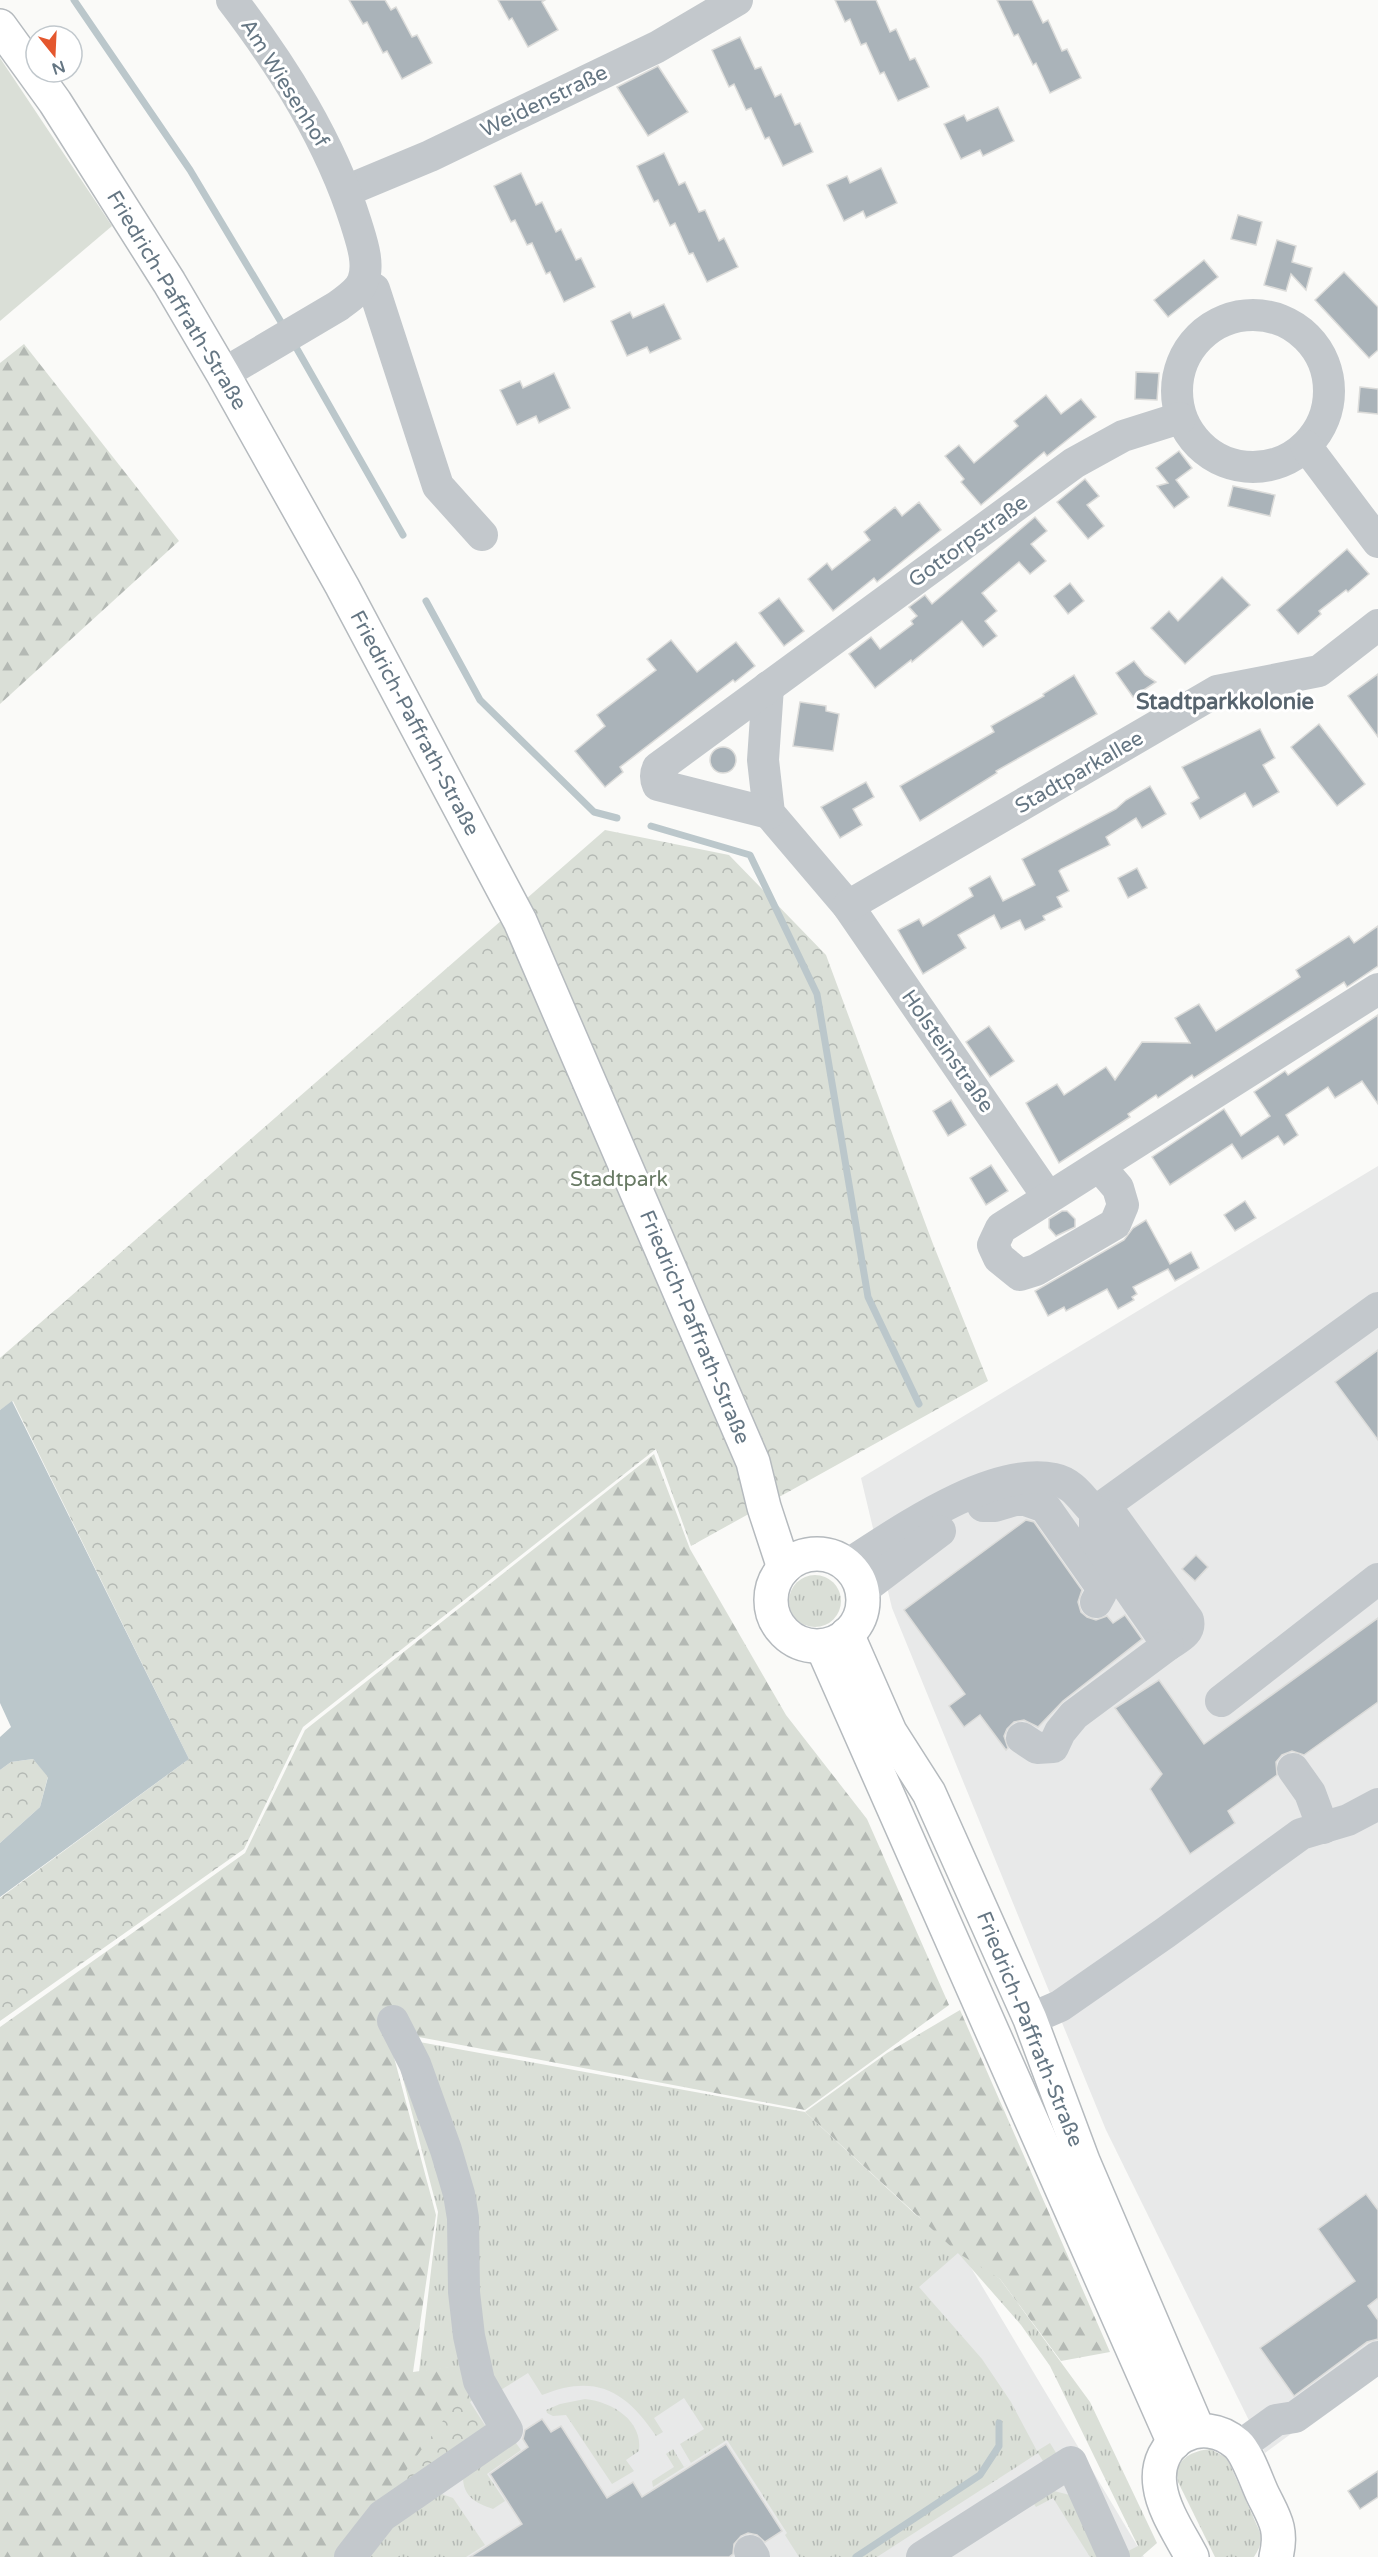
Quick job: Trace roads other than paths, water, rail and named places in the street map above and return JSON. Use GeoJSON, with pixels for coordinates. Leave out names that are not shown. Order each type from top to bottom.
{"type":"FeatureCollection","features":[{"type":"Feature","properties":{"kind":"main road","name":"Friedrich-Paffrath-Straße"},"geometry":{"type":"LineString","coordinates":[[0,26],[55,102],[169,282],[223,374],[342,586],[520,921],[753,1462],[780,1500],[796,1562]]}},
{"type":"Feature","properties":{"kind":"main road"},"geometry":{"type":"LineString","coordinates":[[822,1554],[835,1558],[854,1578],[862,1606],[857,1621],[835,1640],[808,1645],[784,1632],[776,1620],[771,1607],[771,1593],[776,1580],[796,1562],[822,1554]]}},
{"type":"Feature","properties":{"kind":"main road","name":"Friedrich-Paffrath-Straße"},"geometry":{"type":"LineString","coordinates":[[835,1640],[929,1793],[1030,2019],[1186,2437]]}},
{"type":"Feature","properties":{"kind":"main road","name":"Friedrich-Paffrath-Straße"},"geometry":{"type":"LineString","coordinates":[[835,1640],[1186,2437]]}},
{"type":"Feature","properties":{"kind":"main road"},"geometry":{"type":"LineString","coordinates":[[1188,2556],[1160,2488],[1159,2471],[1164,2455],[1186,2437],[1211,2430],[1228,2437],[1240,2446],[1277,2523],[1280,2539],[1276,2557]]}},
{"type":"Feature","properties":{"kind":"street","name":"Am Wiesenhof"},"geometry":{"type":"LineString","coordinates":[[232,0],[275,59],[316,126],[346,191],[366,263],[363,283]]}},
{"type":"Feature","properties":{"kind":"street","name":"Weidenstraße"},"geometry":{"type":"LineString","coordinates":[[346,191],[430,156],[657,47],[736,0]]}},
{"type":"Feature","properties":{"kind":"street"},"geometry":{"type":"LineString","coordinates":[[223,374],[318,319],[355,293],[363,283],[374,289],[438,486],[483,535]]}},
{"type":"Feature","properties":{"kind":"street"},"geometry":{"type":"LineString","coordinates":[[1257,314],[1282,319],[1304,333],[1320,352],[1329,376],[1329,402],[1321,426],[1306,446],[1286,461],[1261,467],[1236,466],[1212,457],[1193,440],[1180,418],[1175,393],[1179,368],[1191,345],[1209,327],[1232,317],[1257,314]]}},
{"type":"Feature","properties":{"kind":"street","name":"Gottorpstraße"},"geometry":{"type":"LineString","coordinates":[[769,813],[658,785],[655,779],[658,768],[1074,463],[1123,436],[1180,418]]}},
{"type":"Feature","properties":{"kind":"street"},"geometry":{"type":"LineString","coordinates":[[1306,446],[1378,542]]}},
{"type":"Feature","properties":{"kind":"street","name":"Stadtparkallee"},"geometry":{"type":"LineString","coordinates":[[848,906],[1217,692],[1319,671],[1378,626]]}},
{"type":"Feature","properties":{"kind":"street"},"geometry":{"type":"LineString","coordinates":[[768,687],[763,760],[769,813],[848,906]]}},
{"type":"Feature","properties":{"kind":"street","name":"Holsteinstraße"},"geometry":{"type":"LineString","coordinates":[[848,906],[1048,1197]]}},
{"type":"Feature","properties":{"kind":"street"},"geometry":{"type":"LineString","coordinates":[[1100,1167],[1118,1188],[1121,1196],[1123,1205],[1114,1224],[1036,1270],[1020,1275],[999,1258],[993,1245],[1001,1228],[1378,989]]}},
{"type":"Feature","properties":{"kind":"street"},"geometry":{"type":"LineString","coordinates":[[1095,1512],[1378,1308]]}},
{"type":"Feature","properties":{"kind":"street"},"geometry":{"type":"LineString","coordinates":[[854,1578],[971,1492],[1002,1482],[1025,1478],[1056,1479],[1078,1492],[1095,1512],[1114,1518],[1148,1590],[1168,1645],[1074,1715],[1060,1732],[1053,1747],[1037,1748],[1022,1738]]}},
{"type":"Feature","properties":{"kind":"street"},"geometry":{"type":"LineString","coordinates":[[854,1578],[898,1561],[976,1506],[1002,1482]]}},
{"type":"Feature","properties":{"kind":"street"},"geometry":{"type":"LineString","coordinates":[[976,1506],[995,1506],[1015,1500],[1025,1500],[1045,1507],[1100,1585],[1101,1593],[1096,1602]]}},
{"type":"Feature","properties":{"kind":"street"},"geometry":{"type":"LineString","coordinates":[[1095,1512],[1095,1540],[1114,1567]]}},
{"type":"Feature","properties":{"kind":"street"},"geometry":{"type":"LineString","coordinates":[[1081,1557],[1114,1567],[1148,1590]]}},
{"type":"Feature","properties":{"kind":"street"},"geometry":{"type":"LineString","coordinates":[[1221,1701],[1378,1579]]}},
{"type":"Feature","properties":{"kind":"street"},"geometry":{"type":"LineString","coordinates":[[1293,1769],[1310,1792],[1323,1828]]}},
{"type":"Feature","properties":{"kind":"street"},"geometry":{"type":"LineString","coordinates":[[1030,2019],[1060,2006],[1301,1834],[1348,1820],[1378,1804]]}},
{"type":"Feature","properties":{"kind":"street"},"geometry":{"type":"LineString","coordinates":[[350,2557],[382,2516],[507,2430],[479,2381],[472,2348],[464,2292],[465,2242],[459,2194],[415,2064],[393,2021]]}},
{"type":"Feature","properties":{"kind":"street"},"geometry":{"type":"LineString","coordinates":[[1240,2446],[1276,2420],[1295,2417],[1378,2357]]}},
{"type":"Feature","properties":{"kind":"street"},"geometry":{"type":"LineString","coordinates":[[922,2557],[1071,2462],[1114,2557]]}},
{"type":"Feature","properties":{"kind":"waterway"},"geometry":{"type":"LineString","coordinates":[[74,0],[190,170],[284,327]]}},
{"type":"Feature","properties":{"kind":"waterway"},"geometry":{"type":"LineString","coordinates":[[293,342],[403,535]]}},
{"type":"Feature","properties":{"kind":"waterway"},"geometry":{"type":"LineString","coordinates":[[426,601],[480,700],[594,812],[617,818]]}},
{"type":"Feature","properties":{"kind":"waterway"},"geometry":{"type":"LineString","coordinates":[[651,826],[750,855],[817,994],[868,1297],[919,1404]]}},
{"type":"Feature","properties":{"kind":"waterway"},"geometry":{"type":"LineString","coordinates":[[856,2557],[980,2475],[999,2446],[999,2423]]}},
{"type":"Feature","properties":{"kind":"district","name":"Stadtparkkolonie"},"geometry":{"type":"Point","coordinates":[1225,701]}},
{"type":"Feature","properties":{"kind":"park label","name":"Stadtpark"},"geometry":{"type":"Point","coordinates":[619,1179]}}]}
